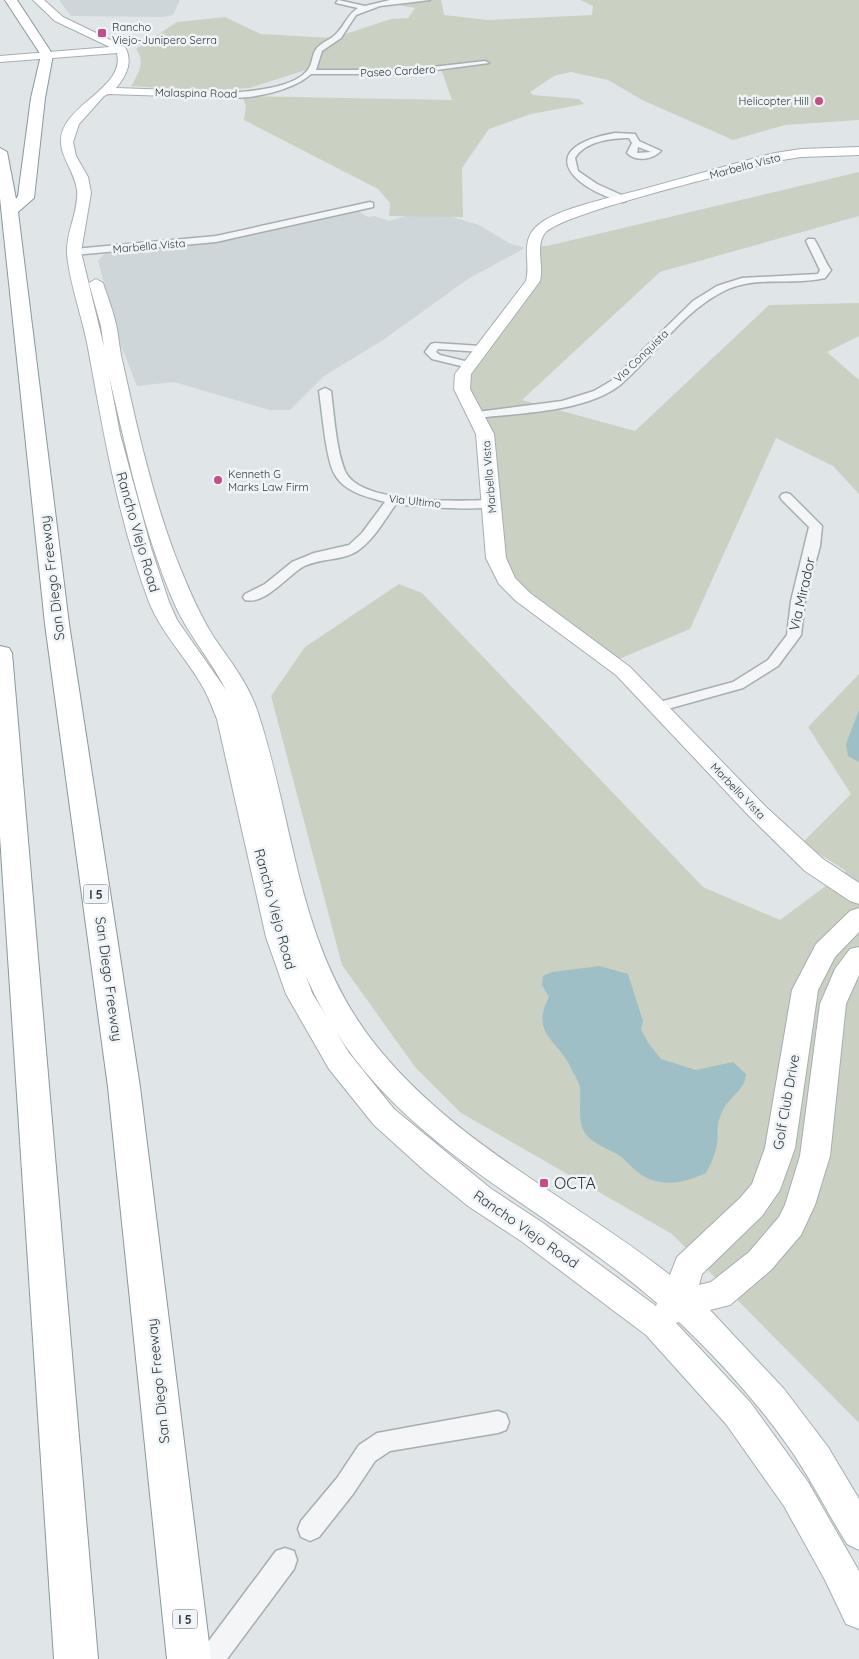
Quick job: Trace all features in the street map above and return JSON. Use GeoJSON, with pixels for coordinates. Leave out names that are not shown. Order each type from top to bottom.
{"type":"FeatureCollection","features":[{"type":"Feature","properties":{"kind":"highway"},"geometry":{"type":"LineString","coordinates":[[10,211],[26,198],[38,98],[47,55],[11,0]]}},
{"type":"Feature","properties":{"kind":"highway","name":"San Diego Freeway"},"geometry":{"type":"LineString","coordinates":[[0,152],[10,211],[57,624],[124,1087],[189,1659]]}},
{"type":"Feature","properties":{"kind":"highway"},"geometry":{"type":"LineString","coordinates":[[0,653],[76,1659]]}},
{"type":"Feature","properties":{"kind":"main road"},"geometry":{"type":"LineString","coordinates":[[38,0],[59,18],[121,50]]}},
{"type":"Feature","properties":{"kind":"main road"},"geometry":{"type":"LineString","coordinates":[[0,58],[121,50]]}},
{"type":"Feature","properties":{"kind":"main road","name":"Rancho Viejo Road"},"geometry":{"type":"LineString","coordinates":[[121,50],[124,60],[116,83],[107,91],[110,94],[82,124],[76,143],[79,156],[92,188],[84,202],[81,252],[110,434],[148,570],[167,620],[216,691],[228,719],[279,937],[299,994],[339,1061],[384,1117],[479,1197],[532,1232],[724,1346],[800,1436],[859,1532]]}},
{"type":"Feature","properties":{"kind":"main road","name":"Marbella Vista"},"geometry":{"type":"LineString","coordinates":[[859,151],[801,153],[775,157],[560,218],[540,230],[533,242],[535,272],[533,281],[463,374],[462,389],[485,434],[496,558],[506,580],[523,597],[612,662],[793,846],[820,870],[859,895]]}},
{"type":"Feature","properties":{"kind":"main road","name":"Rancho Viejo Road"},"geometry":{"type":"LineString","coordinates":[[81,252],[91,227]]}},
{"type":"Feature","properties":{"kind":"main road","name":"Golf Club Drive"},"geometry":{"type":"LineString","coordinates":[[668,1313],[688,1267],[751,1207],[765,1190],[780,1148],[805,990],[825,952],[859,917]]}},
{"type":"Feature","properties":{"kind":"main road"},"geometry":{"type":"LineString","coordinates":[[668,1313],[719,1294],[760,1261],[790,1226],[800,1205],[815,1156],[833,1004],[844,976],[859,956]]}},
{"type":"Feature","properties":{"kind":"main road","name":"Rancho Viejo Road"},"geometry":{"type":"LineString","coordinates":[[668,1313],[796,1494],[838,1567],[859,1611]]}},
{"type":"Feature","properties":{"kind":"street"},"geometry":{"type":"LineString","coordinates":[[310,72],[314,67],[315,56],[318,50],[339,35],[355,13],[366,8],[391,2],[427,0]]}},
{"type":"Feature","properties":{"kind":"street"},"geometry":{"type":"LineString","coordinates":[[338,2],[366,8]]}},
{"type":"Feature","properties":{"kind":"street","name":"Paseo Cardero"},"geometry":{"type":"LineString","coordinates":[[310,72],[406,72],[485,63]]}},
{"type":"Feature","properties":{"kind":"street","name":"Malaspina Road"},"geometry":{"type":"LineString","coordinates":[[107,91],[231,95],[275,88],[297,80],[310,72]]}},
{"type":"Feature","properties":{"kind":"street"},"geometry":{"type":"LineString","coordinates":[[623,199],[579,176],[571,167],[571,159],[584,144],[609,135],[632,136],[636,143]]}},
{"type":"Feature","properties":{"kind":"street","name":"Marbella Vista"},"geometry":{"type":"LineString","coordinates":[[81,252],[216,240],[370,205]]}},
{"type":"Feature","properties":{"kind":"street","name":"Via Conquista"},"geometry":{"type":"LineString","coordinates":[[476,416],[563,404],[598,393],[615,383],[707,294],[742,282],[795,278],[805,280],[821,276],[826,270],[822,267],[821,258],[811,241]]}},
{"type":"Feature","properties":{"kind":"street"},"geometry":{"type":"LineString","coordinates":[[469,365],[436,357],[430,352],[436,346],[481,349]]}},
{"type":"Feature","properties":{"kind":"street","name":"Via Ultimo"},"geometry":{"type":"LineString","coordinates":[[324,391],[340,473],[358,488],[392,501],[491,504]]}},
{"type":"Feature","properties":{"kind":"street","name":"Via Mirador"},"geometry":{"type":"LineString","coordinates":[[657,708],[738,685],[773,664],[794,635],[798,601],[813,546],[816,526],[786,497]]}},
{"type":"Feature","properties":{"kind":"street"},"geometry":{"type":"LineString","coordinates":[[250,596],[270,587],[297,565],[319,556],[340,553],[354,548],[367,536],[392,501]]}},
{"type":"Feature","properties":{"kind":"street"},"geometry":{"type":"LineString","coordinates":[[310,1528],[345,1486],[367,1453],[385,1441],[498,1422]]}},
{"type":"Feature","properties":{"kind":"street"},"geometry":{"type":"LineString","coordinates":[[211,1659],[285,1560]]}},
{"type":"Feature","properties":{"kind":"shaded area"},"geometry":{"type":"Polygon","coordinates":[[[59,0],[180,0],[173,15],[164,17],[71,16],[59,0]]]}},
{"type":"Feature","properties":{"kind":"shaded area"},"geometry":{"type":"Polygon","coordinates":[[[356,210],[368,217],[375,216],[389,221],[409,215],[449,216],[479,225],[509,243],[525,248],[468,279],[383,340],[324,376],[290,410],[270,410],[174,382],[137,386],[120,343],[98,261],[104,254],[171,248],[233,238],[356,210]]]}},
{"type":"Feature","properties":{"kind":"green space"},"geometry":{"type":"Polygon","coordinates":[[[400,0],[441,0],[444,15],[488,20],[592,15],[593,6],[580,0],[859,0],[859,120],[785,125],[733,140],[642,100],[608,80],[571,72],[554,76],[530,92],[533,95],[579,99],[584,104],[531,114],[489,129],[462,168],[463,217],[389,216],[390,203],[378,189],[244,120],[246,106],[242,96],[452,100],[440,66],[339,72],[306,70],[249,88],[199,91],[131,86],[141,63],[136,49],[177,22],[225,17],[261,34],[333,38],[391,19],[408,18],[415,8],[397,5],[400,0]]]}},
{"type":"Feature","properties":{"kind":"green space"},"geometry":{"type":"Polygon","coordinates":[[[859,172],[859,216],[660,272],[522,400],[635,431],[769,305],[859,303],[859,336],[827,352],[859,380],[859,494],[833,466],[776,438],[690,629],[612,662],[506,580],[485,434],[462,383],[533,281],[533,246],[547,246],[859,172]]]}},
{"type":"Feature","properties":{"kind":"green space"},"geometry":{"type":"Polygon","coordinates":[[[399,584],[422,593],[703,887],[780,920],[846,871],[802,843],[851,794],[808,727],[859,674],[859,1423],[672,1234],[461,1113],[415,1067],[342,965],[271,696],[305,647],[399,584]]]}},
{"type":"Feature","properties":{"kind":"water"},"geometry":{"type":"Polygon","coordinates":[[[859,710],[859,762],[848,756],[846,744],[859,710]]]}},
{"type":"Feature","properties":{"kind":"water"},"geometry":{"type":"Polygon","coordinates":[[[600,966],[628,974],[643,1021],[641,1030],[661,1059],[696,1070],[733,1062],[746,1074],[740,1089],[726,1105],[721,1115],[718,1124],[716,1148],[706,1173],[681,1181],[656,1181],[640,1174],[617,1154],[594,1141],[583,1130],[579,1084],[567,1060],[544,1029],[542,1020],[549,997],[542,985],[543,976],[552,972],[600,966]]]}},
{"type":"Feature","properties":{"kind":"place","name":"Rancho Viejo-Junipero Serra"},"geometry":{"type":"Point","coordinates":[102,33]}},
{"type":"Feature","properties":{"kind":"place","name":"Helicopter Hill"},"geometry":{"type":"Point","coordinates":[819,101]}},
{"type":"Feature","properties":{"kind":"place","name":"Kenneth G Marks Law Firm"},"geometry":{"type":"Point","coordinates":[218,480]}},
{"type":"Feature","properties":{"kind":"place","name":"OCTA"},"geometry":{"type":"Point","coordinates":[544,1183]}}]}
